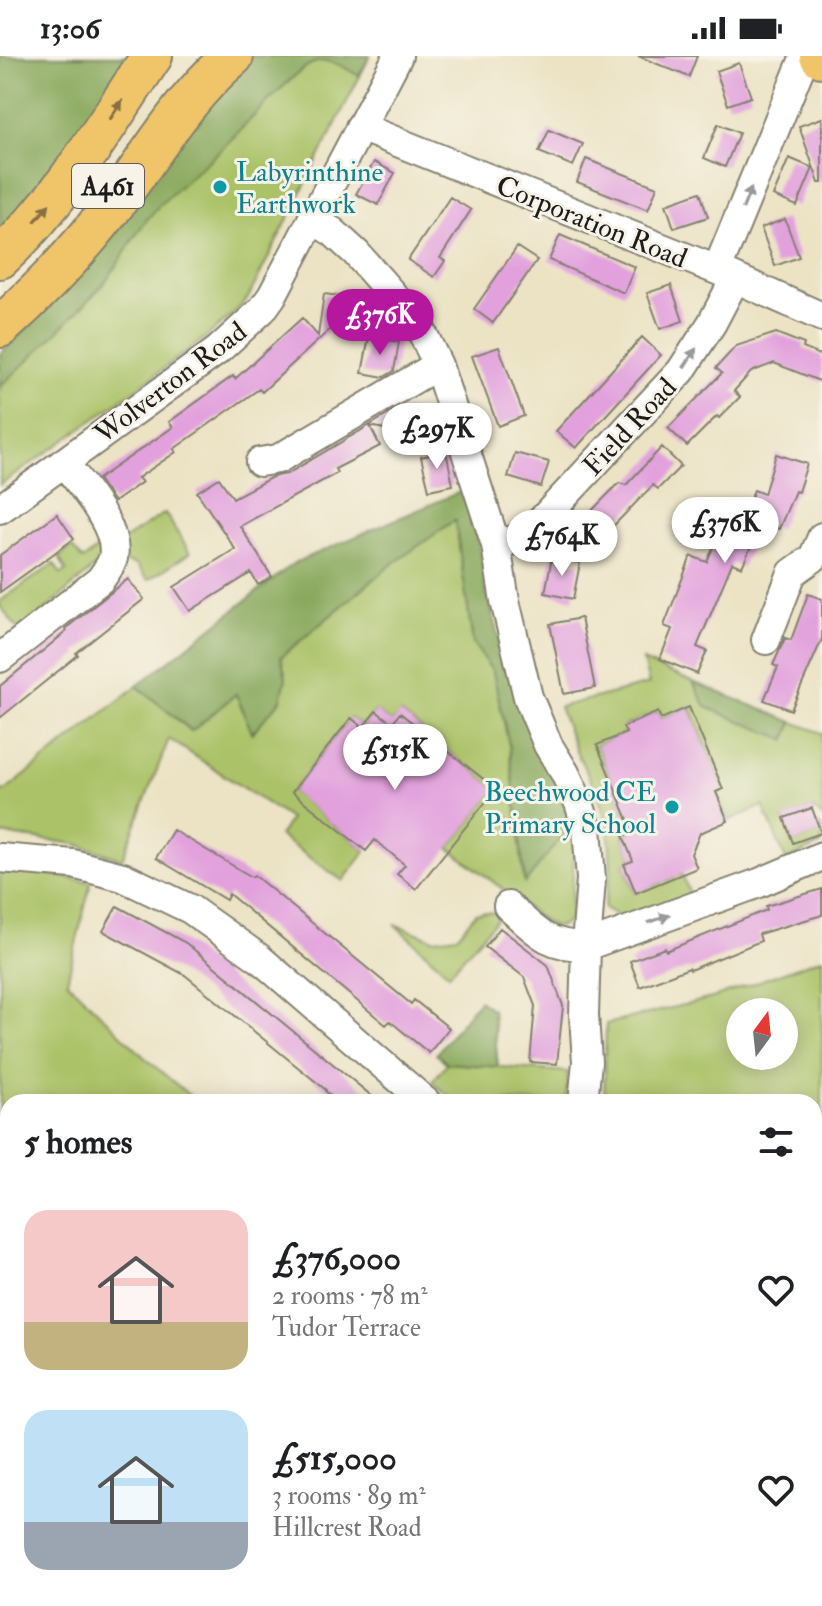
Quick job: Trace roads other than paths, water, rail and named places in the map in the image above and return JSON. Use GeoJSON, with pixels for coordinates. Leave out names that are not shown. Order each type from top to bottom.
{"type":"FeatureCollection","features":[{"type":"Feature","properties":{"kind":"highway","name":"A461"},"geometry":{"type":"LineString","coordinates":[[0,258],[45,211],[152,56]]}},
{"type":"Feature","properties":{"kind":"highway","name":"A461"},"geometry":{"type":"LineString","coordinates":[[0,304],[90,211],[183,77],[201,56]]}},
{"type":"Feature","properties":{"kind":"highway"},"geometry":{"type":"LineString","coordinates":[[0,327],[64,264],[119,198],[182,109],[233,56]]}},
{"type":"Feature","properties":{"kind":"street","name":"Wolverton Road"},"geometry":{"type":"LineString","coordinates":[[0,509],[217,351],[262,310],[398,56]]}},
{"type":"Feature","properties":{"kind":"street","name":"Field Road"},"geometry":{"type":"LineString","coordinates":[[496,545],[527,536],[681,371],[712,323],[726,275],[805,56]]}},
{"type":"Feature","properties":{"kind":"street","name":"Corporation Road"},"geometry":{"type":"LineString","coordinates":[[360,127],[822,317]]}},
{"type":"Feature","properties":{"kind":"street"},"geometry":{"type":"LineString","coordinates":[[312,219],[333,232],[356,253],[392,294],[422,332],[438,365],[496,545],[505,601],[528,697],[548,745],[579,803],[587,828],[591,879],[586,946],[584,1015],[587,1062],[584,1094]]}},
{"type":"Feature","properties":{"kind":"street"},"geometry":{"type":"LineString","coordinates":[[260,462],[278,459],[438,365]]}},
{"type":"Feature","properties":{"kind":"street"},"geometry":{"type":"LineString","coordinates":[[0,658],[100,580],[114,556],[107,523],[64,462]]}},
{"type":"Feature","properties":{"kind":"street"},"geometry":{"type":"LineString","coordinates":[[766,640],[792,573],[819,553]]}},
{"type":"Feature","properties":{"kind":"street"},"geometry":{"type":"LineString","coordinates":[[508,906],[544,938],[568,946],[586,946],[759,883],[822,856]]}},
{"type":"Feature","properties":{"kind":"street"},"geometry":{"type":"LineString","coordinates":[[0,858],[73,864],[123,877],[190,909],[259,958],[417,1094]]}},
{"type":"Feature","properties":{"kind":"place","name":"Labyrinthine Earthwork"},"geometry":{"type":"Point","coordinates":[220,187]}},
{"type":"Feature","properties":{"kind":"place","name":"Beechwood CE Primary School"},"geometry":{"type":"Point","coordinates":[672,807]}}]}
